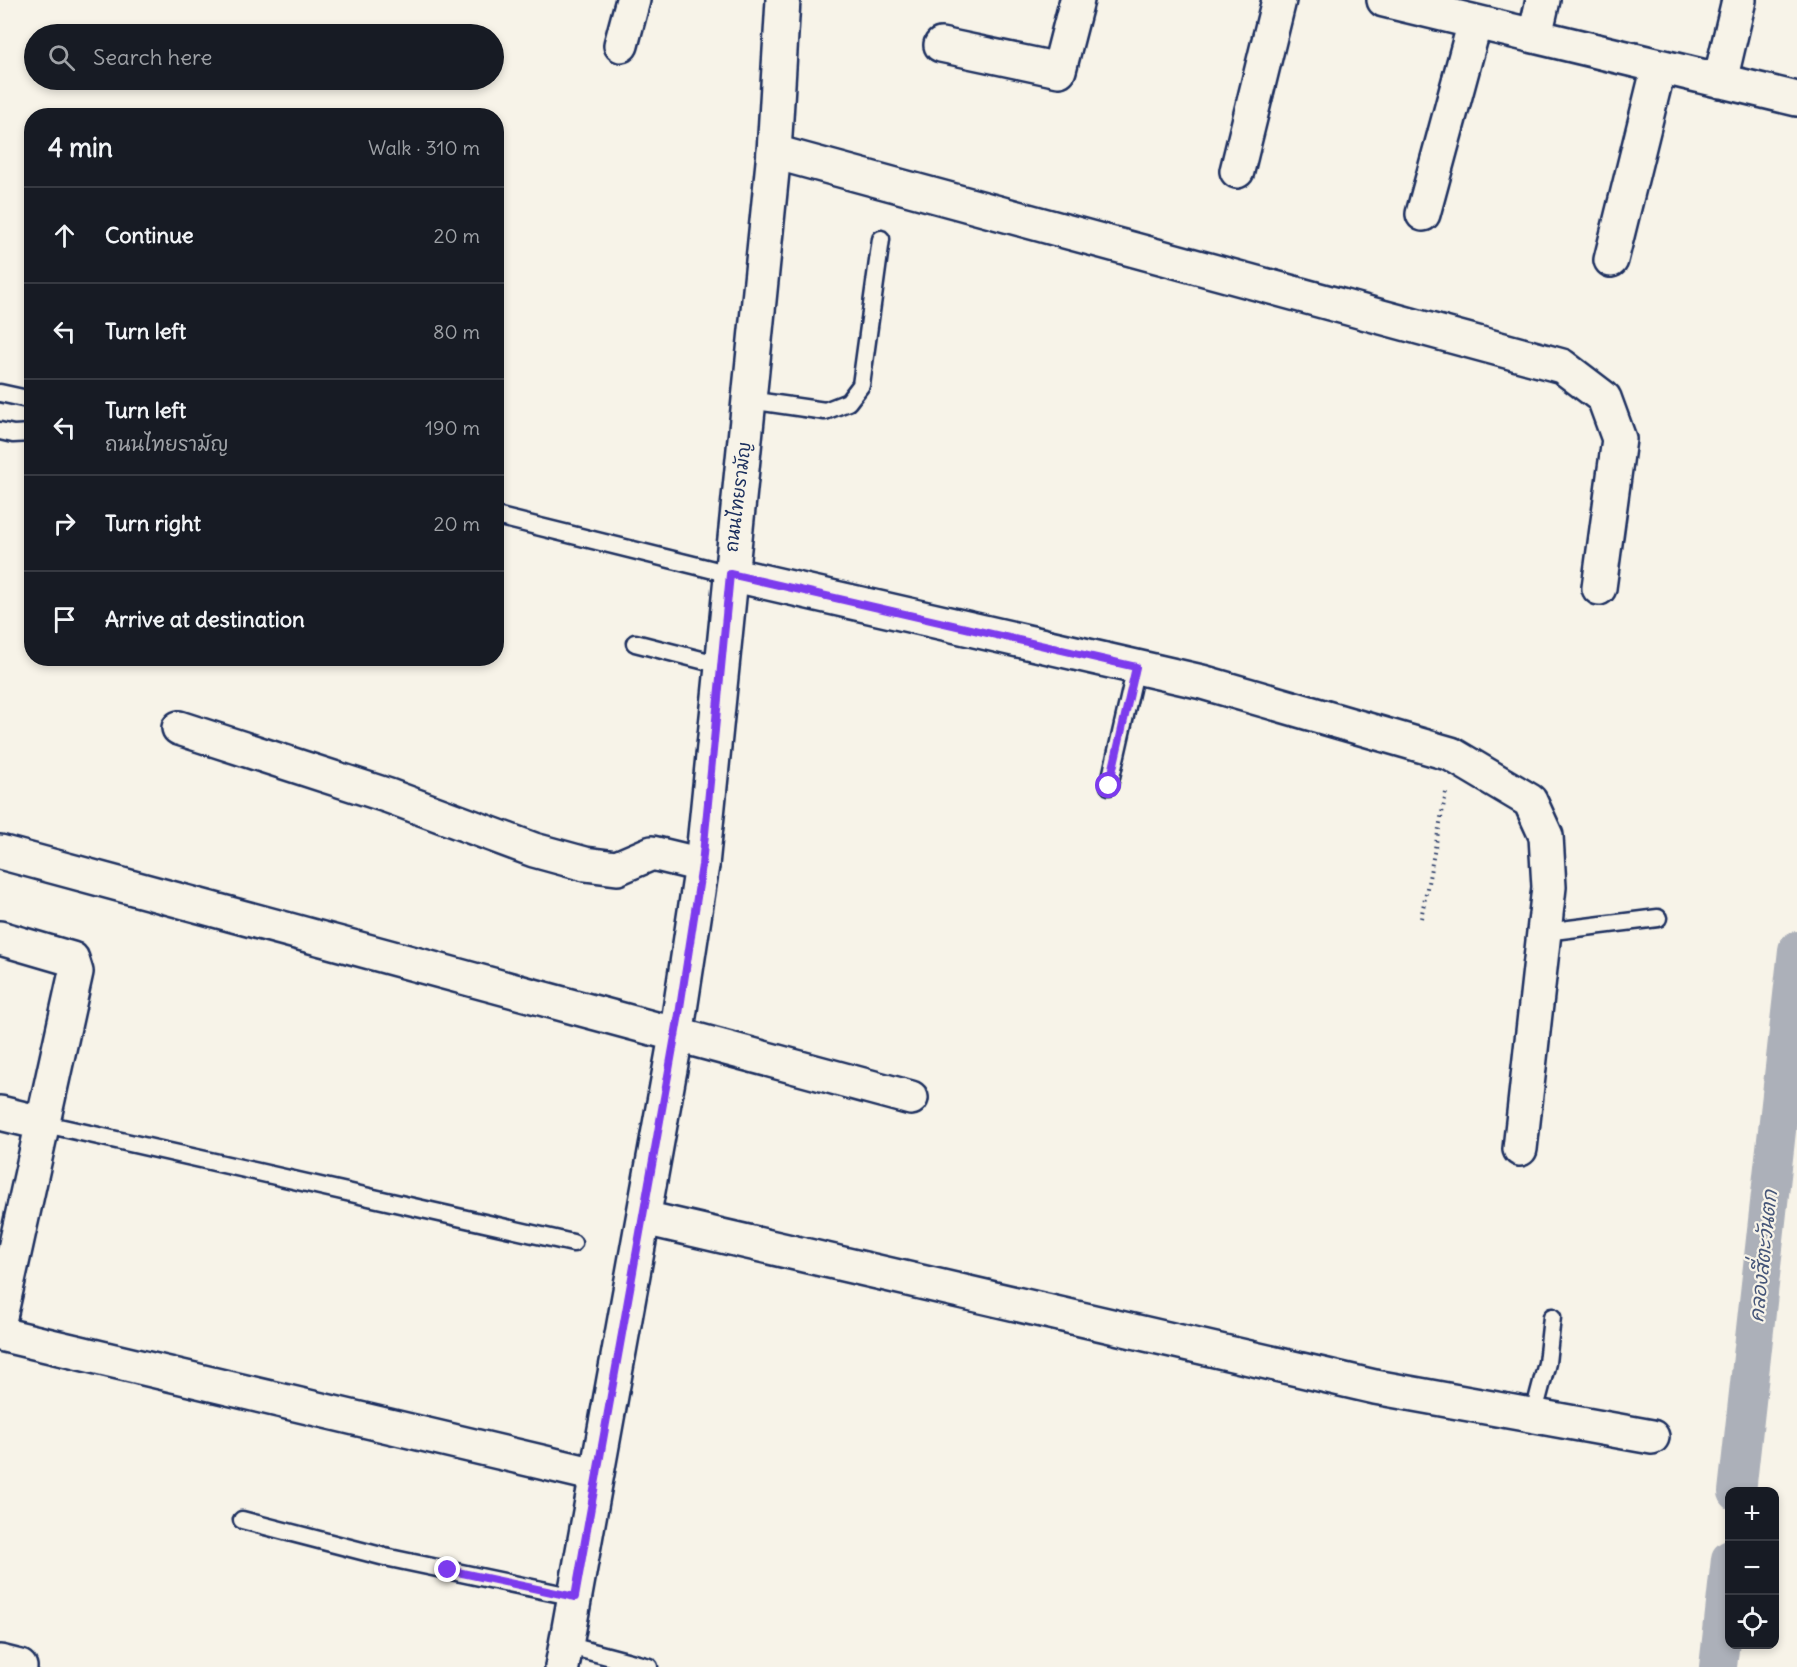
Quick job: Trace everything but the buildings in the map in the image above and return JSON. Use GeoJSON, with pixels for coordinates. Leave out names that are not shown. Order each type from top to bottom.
{"type":"FeatureCollection","features":[{"type":"Feature","properties":{"kind":"street"},"geometry":{"type":"LineString","coordinates":[[621,45],[633,0]]}},
{"type":"Feature","properties":{"kind":"street","name":"ถนนไทยรามัญ"},"geometry":{"type":"LineString","coordinates":[[564,1656],[676,1036],[702,865],[774,152],[783,0]]}},
{"type":"Feature","properties":{"kind":"street"},"geometry":{"type":"LineString","coordinates":[[941,45],[1059,70],[1077,0]]}},
{"type":"Feature","properties":{"kind":"street"},"geometry":{"type":"LineString","coordinates":[[1238,171],[1279,0]]}},
{"type":"Feature","properties":{"kind":"street"},"geometry":{"type":"LineString","coordinates":[[1384,0],[1797,99]]}},
{"type":"Feature","properties":{"kind":"street"},"geometry":{"type":"LineString","coordinates":[[1535,36],[1543,0]]}},
{"type":"Feature","properties":{"kind":"street"},"geometry":{"type":"LineString","coordinates":[[1720,81],[1739,0]]}},
{"type":"Feature","properties":{"kind":"street"},"geometry":{"type":"LineString","coordinates":[[1423,214],[1475,22]]}},
{"type":"Feature","properties":{"kind":"street"},"geometry":{"type":"LineString","coordinates":[[1611,260],[1659,66]]}},
{"type":"Feature","properties":{"kind":"street"},"geometry":{"type":"LineString","coordinates":[[774,152],[1562,366],[1604,398],[1619,439],[1599,588]]}},
{"type":"Feature","properties":{"kind":"street"},"geometry":{"type":"LineString","coordinates":[[730,574],[1202,682],[1450,754],[1530,801],[1546,836],[1549,887],[1520,1149]]}},
{"type":"Feature","properties":{"kind":"street"},"geometry":{"type":"LineString","coordinates":[[178,728],[390,796],[524,847],[585,864],[617,868],[652,853],[702,865]]}},
{"type":"Feature","properties":{"kind":"street"},"geometry":{"type":"LineString","coordinates":[[0,852],[911,1098]]}},
{"type":"Feature","properties":{"kind":"street"},"geometry":{"type":"LineString","coordinates":[[0,938],[72,958],[75,972],[41,1123],[9,1228],[0,1317]]}},
{"type":"Feature","properties":{"kind":"street"},"geometry":{"type":"LineString","coordinates":[[0,1113],[41,1123]]}},
{"type":"Feature","properties":{"kind":"street"},"geometry":{"type":"LineString","coordinates":[[644,1218],[1375,1387],[1652,1437]]}},
{"type":"Feature","properties":{"kind":"street"},"geometry":{"type":"LineString","coordinates":[[0,1334],[596,1475]]}},
{"type":"Feature","properties":{"kind":"street"},"geometry":{"type":"LineString","coordinates":[[0,1662],[20,1667]]}},
{"type":"Feature","properties":{"kind":"lane"},"geometry":{"type":"LineString","coordinates":[[749,400],[825,411],[848,402],[861,385],[881,239]]}},
{"type":"Feature","properties":{"kind":"lane"},"geometry":{"type":"LineString","coordinates":[[0,393],[24,398]]}},
{"type":"Feature","properties":{"kind":"lane"},"geometry":{"type":"LineString","coordinates":[[0,431],[24,433]]}},
{"type":"Feature","properties":{"kind":"lane"},"geometry":{"type":"LineString","coordinates":[[504,518],[730,574]]}},
{"type":"Feature","properties":{"kind":"lane"},"geometry":{"type":"LineString","coordinates":[[635,643],[721,665]]}},
{"type":"Feature","properties":{"kind":"lane"},"geometry":{"type":"LineString","coordinates":[[1109,786],[1136,667]]}},
{"type":"Feature","properties":{"kind":"lane"},"geometry":{"type":"LineString","coordinates":[[1545,932],[1658,918]]}},
{"type":"Feature","properties":{"kind":"lane"},"geometry":{"type":"LineString","coordinates":[[41,1123],[573,1243]]}},
{"type":"Feature","properties":{"kind":"lane"},"geometry":{"type":"LineString","coordinates":[[1533,1416],[1547,1364],[1552,1317]]}},
{"type":"Feature","properties":{"kind":"lane"},"geometry":{"type":"LineString","coordinates":[[242,1520],[385,1557],[575,1597]]}},
{"type":"Feature","properties":{"kind":"lane"},"geometry":{"type":"LineString","coordinates":[[564,1656],[649,1667]]}},
{"type":"Feature","properties":{"kind":"path"},"geometry":{"type":"LineString","coordinates":[[1421,918],[1445,801],[1450,754]]}},
{"type":"Feature","properties":{"kind":"waterway","name":"คลองสี่ตะวันตก"},"geometry":{"type":"LineString","coordinates":[[1738,1487],[1797,950]]}},
{"type":"Feature","properties":{"kind":"waterway","name":"คลองสี่ตะวันตก"},"geometry":{"type":"LineString","coordinates":[[1718,1667],[1726,1595]]}},
{"type":"Feature","properties":{"kind":"route"},"geometry":{"type":"LineString","coordinates":[[448,1570],[575,1597],[644,1218],[702,865],[730,574],[1136,667],[1109,786]]}}]}
